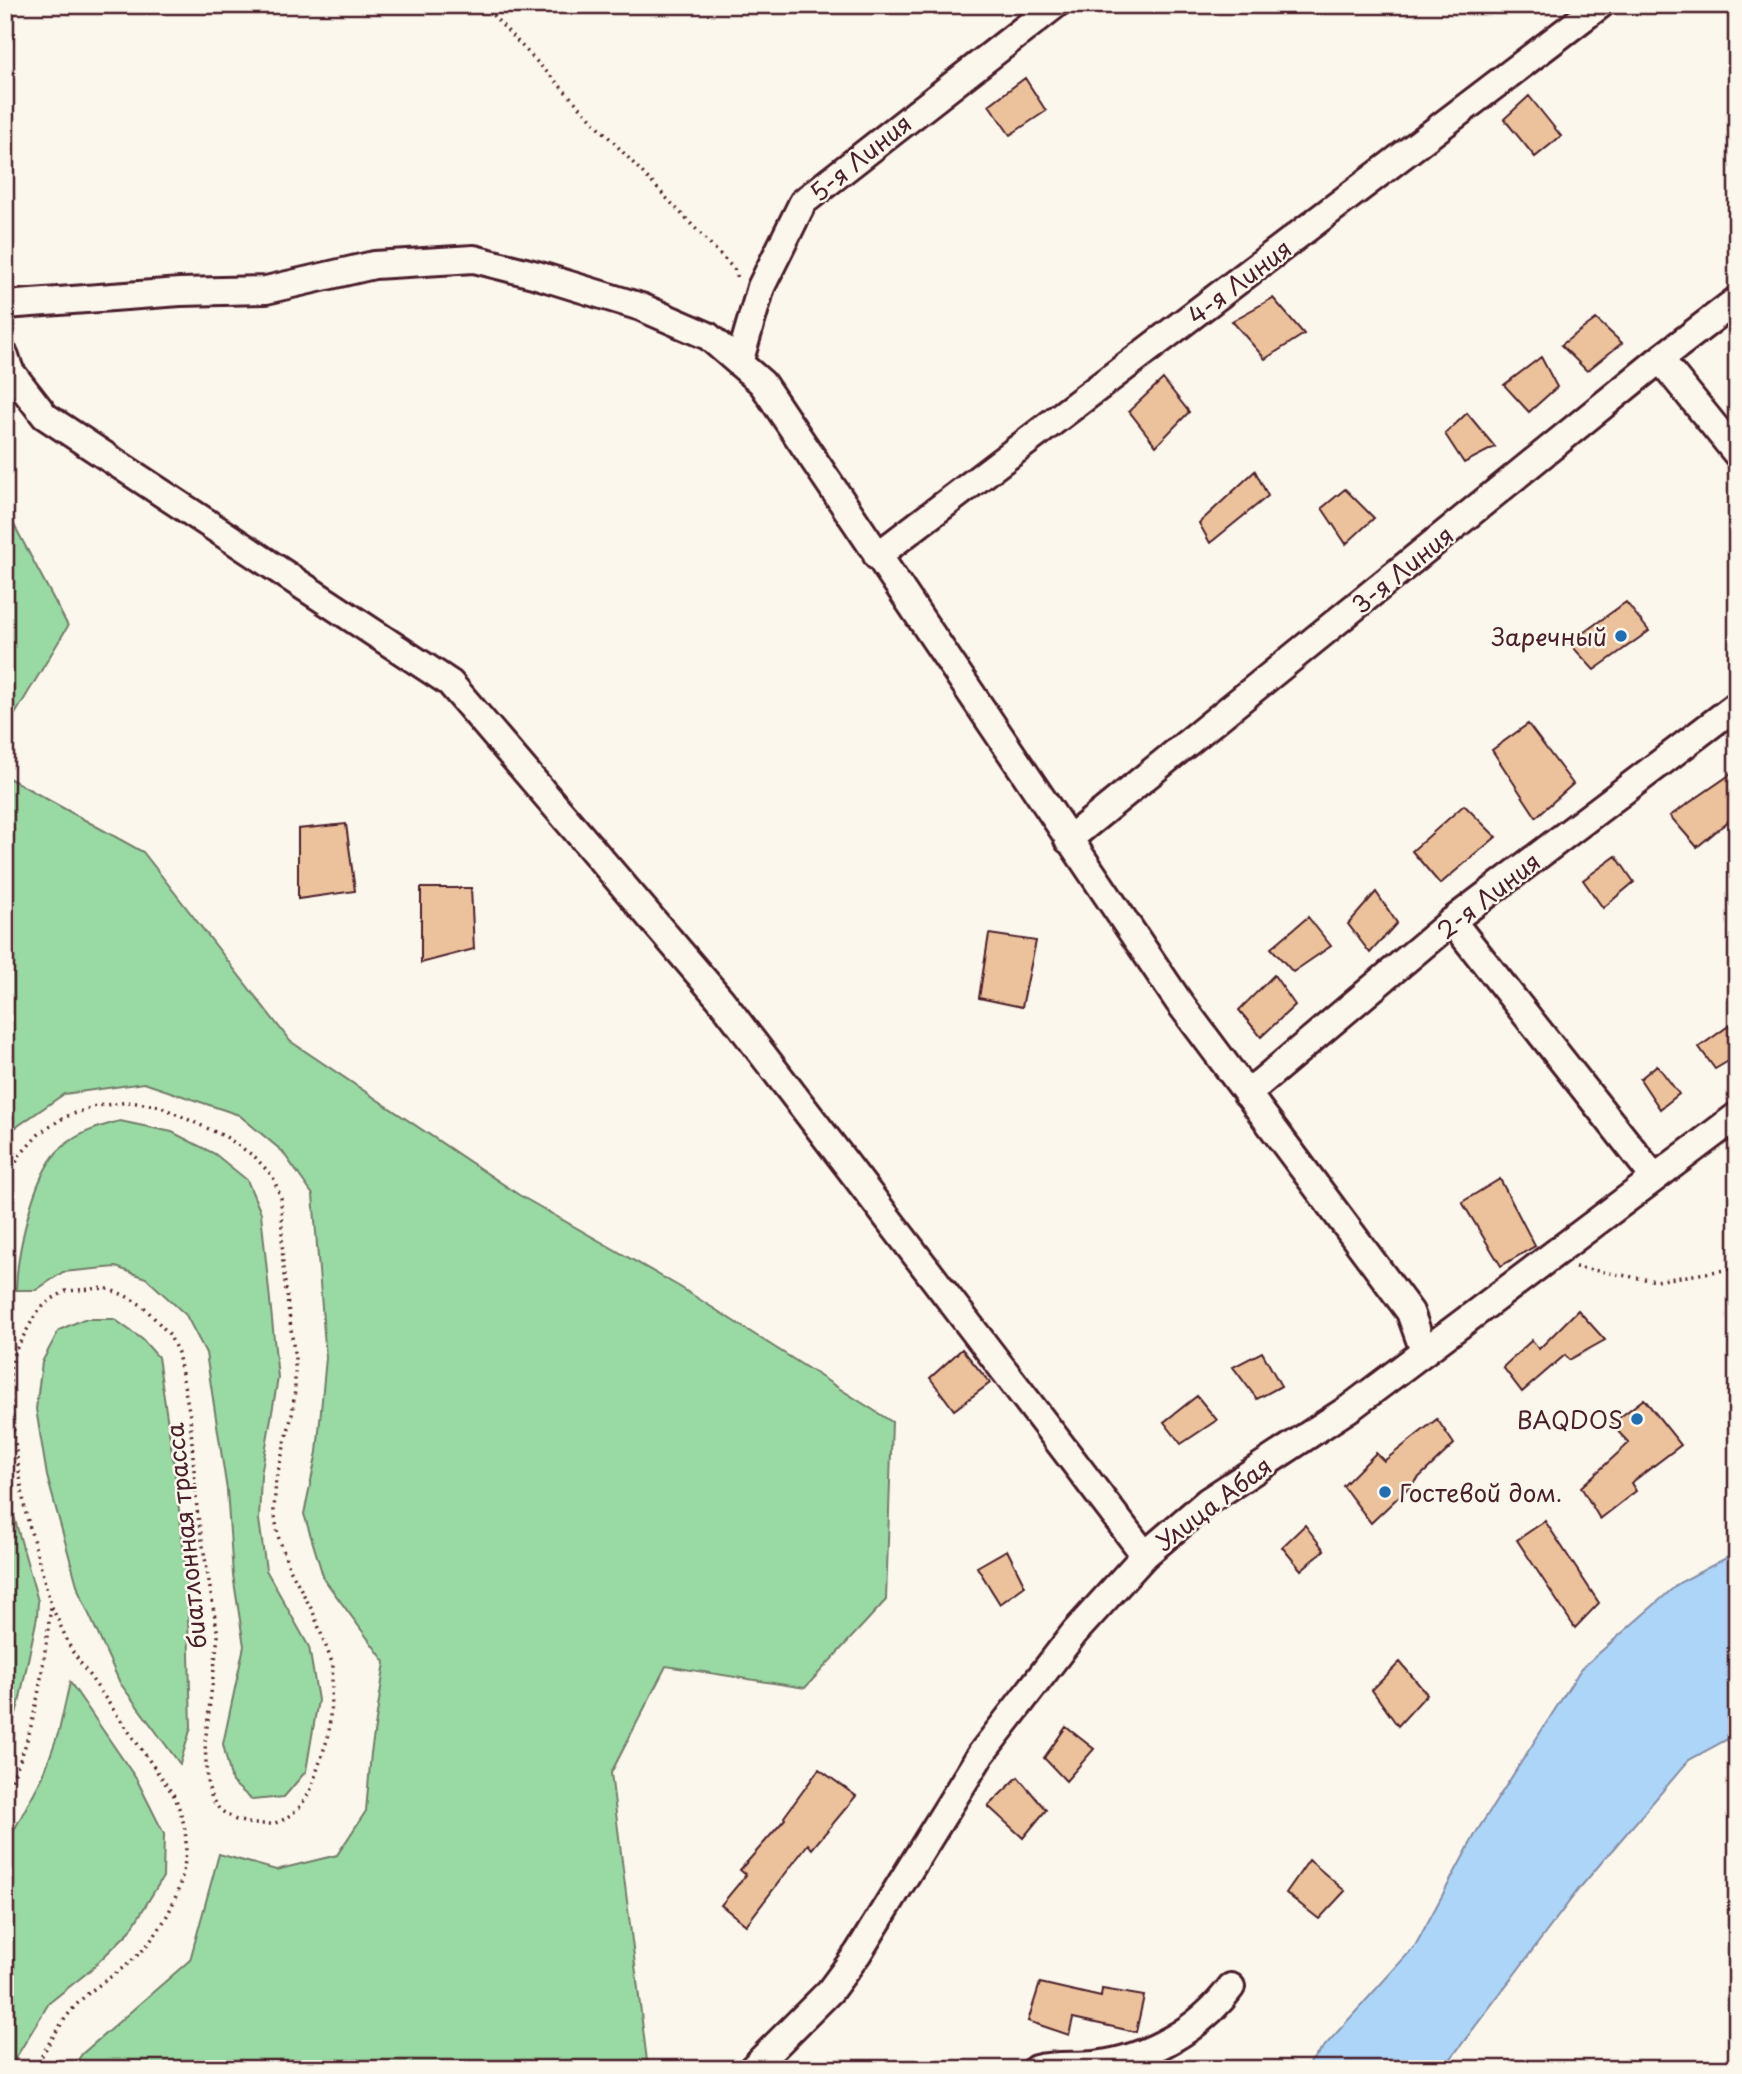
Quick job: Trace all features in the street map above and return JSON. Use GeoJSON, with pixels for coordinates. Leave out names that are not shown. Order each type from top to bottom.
{"type":"FeatureCollection","features":[{"type":"Feature","properties":{"kind":"street","name":"5-я Линия"},"geometry":{"type":"LineString","coordinates":[[738,362],[761,287],[803,202],[1055,5]]}},
{"type":"Feature","properties":{"kind":"street","name":"4-я Линия"},"geometry":{"type":"LineString","coordinates":[[877,556],[1600,5]]}},
{"type":"Feature","properties":{"kind":"street"},"geometry":{"type":"LineString","coordinates":[[5,305],[180,292],[266,289],[374,265],[474,260],[537,275],[641,307],[708,336],[762,383],[1179,1002],[1410,1312],[1424,1351]]}},
{"type":"Feature","properties":{"kind":"street","name":"3-я Линия"},"geometry":{"type":"LineString","coordinates":[[1068,840],[1660,359],[1737,300]]}},
{"type":"Feature","properties":{"kind":"street"},"geometry":{"type":"LineString","coordinates":[[5,356],[10,371],[45,416],[450,683],[721,1000],[1145,1555]]}},
{"type":"Feature","properties":{"kind":"street"},"geometry":{"type":"LineString","coordinates":[[1660,359],[1737,454]]}},
{"type":"Feature","properties":{"kind":"street","name":"2-я Линия"},"geometry":{"type":"LineString","coordinates":[[1247,1094],[1452,920],[1737,705]]}},
{"type":"Feature","properties":{"kind":"street"},"geometry":{"type":"LineString","coordinates":[[1452,920],[1654,1177]]}},
{"type":"Feature","properties":{"kind":"street","name":"Улица Абая"},"geometry":{"type":"LineString","coordinates":[[752,2069],[830,1991],[858,1953],[981,1754],[1075,1632],[1145,1555],[1208,1501],[1351,1407],[1737,1116]]}},
{"type":"Feature","properties":{"kind":"street"},"geometry":{"type":"LineString","coordinates":[[1036,2069],[1096,2064],[1131,2057],[1162,2045],[1218,2006],[1231,1987]]}},
{"type":"Feature","properties":{"kind":"path"},"geometry":{"type":"LineString","coordinates":[[483,5],[734,270],[743,290]]}},
{"type":"Feature","properties":{"kind":"path","name":"биатлонная трасса"},"geometry":{"type":"LineString","coordinates":[[5,1188],[19,1156],[40,1133],[65,1117],[96,1106],[130,1102],[159,1106],[226,1137],[255,1157],[273,1177],[281,1198],[283,1268],[295,1359],[292,1415],[276,1479],[274,1510],[278,1536],[290,1569],[313,1612],[333,1665],[329,1734],[310,1793],[299,1808],[273,1824],[252,1824],[236,1820],[220,1810],[212,1799],[207,1781],[205,1743],[218,1636],[197,1510],[190,1416],[178,1353],[169,1334],[143,1306],[124,1295],[105,1288],[66,1291],[50,1300],[31,1322],[14,1353],[10,1371],[16,1451],[25,1510],[51,1605],[72,1651],[175,1797],[183,1819],[186,1843],[184,1870],[166,1919],[153,1940],[130,1962],[84,1997],[64,2020],[34,2069]]}},
{"type":"Feature","properties":{"kind":"path"},"geometry":{"type":"LineString","coordinates":[[1542,1262],[1656,1281],[1737,1268]]}},
{"type":"Feature","properties":{"kind":"path"},"geometry":{"type":"LineString","coordinates":[[5,1793],[16,1774],[34,1723],[51,1605]]}},
{"type":"Feature","properties":{"kind":"green space"},"geometry":{"type":"Polygon","coordinates":[[[5,508],[68,626],[5,731],[5,508]]]}},
{"type":"Feature","properties":{"kind":"green space"},"geometry":{"type":"Polygon","coordinates":[[[5,776],[143,852],[290,1041],[519,1195],[680,1287],[892,1422],[886,1600],[805,1688],[666,1666],[611,1773],[648,2069],[72,2069],[82,2054],[190,1960],[219,1854],[276,1870],[337,1855],[366,1811],[371,1753],[385,1662],[324,1579],[304,1514],[317,1452],[326,1358],[313,1195],[282,1151],[239,1115],[144,1083],[64,1094],[15,1128],[5,1149],[5,776]]]}},
{"type":"Feature","properties":{"kind":"green space"},"geometry":{"type":"Polygon","coordinates":[[[120,1121],[172,1132],[215,1154],[247,1180],[261,1213],[278,1378],[261,1475],[259,1520],[266,1570],[309,1647],[318,1700],[306,1771],[284,1797],[252,1800],[232,1782],[223,1744],[244,1646],[233,1575],[227,1490],[206,1353],[186,1315],[146,1278],[116,1267],[63,1272],[36,1290],[16,1290],[19,1257],[28,1217],[49,1163],[58,1151],[72,1140],[120,1121]]]}},
{"type":"Feature","properties":{"kind":"green space"},"geometry":{"type":"Polygon","coordinates":[[[84,1319],[114,1319],[142,1339],[158,1357],[187,1582],[191,1727],[180,1764],[120,1683],[79,1592],[47,1476],[36,1409],[42,1362],[59,1330],[84,1319]]]}},
{"type":"Feature","properties":{"kind":"green space"},"geometry":{"type":"Polygon","coordinates":[[[5,1471],[13,1513],[38,1601],[19,1703],[5,1752],[5,1471]]]}},
{"type":"Feature","properties":{"kind":"green space"},"geometry":{"type":"Polygon","coordinates":[[[70,1682],[137,1780],[164,1834],[163,1877],[130,1931],[88,1972],[49,2003],[9,2069],[5,2069],[5,1847],[43,1776],[59,1731],[70,1682]]]}},
{"type":"Feature","properties":{"kind":"water"},"geometry":{"type":"Polygon","coordinates":[[[1737,1556],[1737,1734],[1689,1760],[1578,1890],[1443,2069],[1304,2069],[1415,1946],[1477,1831],[1581,1669],[1679,1583],[1728,1557],[1737,1556]]]}},
{"type":"Feature","properties":{"kind":"building"},"geometry":{"type":"Polygon","coordinates":[[[1025,78],[1046,111],[1010,135],[989,105],[1025,78]]]}},
{"type":"Feature","properties":{"kind":"building"},"geometry":{"type":"Polygon","coordinates":[[[1529,96],[1561,136],[1535,157],[1504,119],[1529,96]]]}},
{"type":"Feature","properties":{"kind":"building"},"geometry":{"type":"Polygon","coordinates":[[[1273,298],[1304,334],[1265,359],[1232,321],[1273,298]]]}},
{"type":"Feature","properties":{"kind":"building"},"geometry":{"type":"Polygon","coordinates":[[[1596,319],[1622,343],[1587,371],[1561,345],[1596,319]]]}},
{"type":"Feature","properties":{"kind":"building"},"geometry":{"type":"Polygon","coordinates":[[[1541,357],[1557,387],[1529,412],[1504,385],[1541,357]]]}},
{"type":"Feature","properties":{"kind":"building"},"geometry":{"type":"Polygon","coordinates":[[[1163,379],[1189,412],[1156,446],[1129,411],[1163,379]]]}},
{"type":"Feature","properties":{"kind":"building"},"geometry":{"type":"Polygon","coordinates":[[[1467,413],[1495,447],[1464,463],[1445,434],[1467,413]]]}},
{"type":"Feature","properties":{"kind":"building"},"geometry":{"type":"Polygon","coordinates":[[[1255,471],[1268,496],[1210,543],[1199,523],[1255,471]]]}},
{"type":"Feature","properties":{"kind":"building"},"geometry":{"type":"Polygon","coordinates":[[[1345,489],[1374,518],[1346,544],[1322,508],[1345,489]]]}},
{"type":"Feature","properties":{"kind":"building"},"geometry":{"type":"Polygon","coordinates":[[[1626,602],[1649,631],[1594,670],[1569,643],[1626,602]]]}},
{"type":"Feature","properties":{"kind":"building"},"geometry":{"type":"Polygon","coordinates":[[[1528,724],[1573,784],[1536,817],[1492,750],[1528,724]]]}},
{"type":"Feature","properties":{"kind":"building"},"geometry":{"type":"Polygon","coordinates":[[[1737,770],[1737,814],[1697,847],[1670,816],[1737,770]]]}},
{"type":"Feature","properties":{"kind":"building"},"geometry":{"type":"Polygon","coordinates":[[[1464,805],[1496,837],[1440,884],[1412,851],[1464,805]]]}},
{"type":"Feature","properties":{"kind":"building"},"geometry":{"type":"Polygon","coordinates":[[[346,824],[355,891],[298,899],[298,829],[346,824]]]}},
{"type":"Feature","properties":{"kind":"building"},"geometry":{"type":"Polygon","coordinates":[[[1616,856],[1634,882],[1603,908],[1583,880],[1616,856]]]}},
{"type":"Feature","properties":{"kind":"building"},"geometry":{"type":"Polygon","coordinates":[[[421,888],[471,888],[474,949],[421,963],[421,888]]]}},
{"type":"Feature","properties":{"kind":"building"},"geometry":{"type":"Polygon","coordinates":[[[1376,892],[1397,923],[1370,953],[1348,924],[1376,892]]]}},
{"type":"Feature","properties":{"kind":"building"},"geometry":{"type":"Polygon","coordinates":[[[1308,917],[1331,946],[1293,972],[1271,948],[1308,917]]]}},
{"type":"Feature","properties":{"kind":"building"},"geometry":{"type":"Polygon","coordinates":[[[989,934],[1036,941],[1022,1007],[979,998],[989,934]]]}},
{"type":"Feature","properties":{"kind":"building"},"geometry":{"type":"Polygon","coordinates":[[[1274,975],[1295,1005],[1261,1037],[1239,1010],[1274,975]]]}},
{"type":"Feature","properties":{"kind":"building"},"geometry":{"type":"Polygon","coordinates":[[[1737,1020],[1737,1056],[1715,1069],[1699,1047],[1737,1020]]]}},
{"type":"Feature","properties":{"kind":"building"},"geometry":{"type":"Polygon","coordinates":[[[1657,1065],[1679,1094],[1660,1109],[1640,1079],[1657,1065]]]}},
{"type":"Feature","properties":{"kind":"building"},"geometry":{"type":"Polygon","coordinates":[[[1500,1179],[1535,1246],[1501,1266],[1462,1202],[1500,1179]]]}},
{"type":"Feature","properties":{"kind":"building"},"geometry":{"type":"Polygon","coordinates":[[[1578,1310],[1605,1340],[1569,1360],[1565,1355],[1522,1392],[1503,1367],[1532,1340],[1539,1349],[1578,1310]]]}},
{"type":"Feature","properties":{"kind":"building"},"geometry":{"type":"Polygon","coordinates":[[[962,1349],[990,1383],[954,1410],[930,1378],[962,1349]]]}},
{"type":"Feature","properties":{"kind":"building"},"geometry":{"type":"Polygon","coordinates":[[[1262,1352],[1281,1386],[1257,1399],[1233,1367],[1262,1352]]]}},
{"type":"Feature","properties":{"kind":"building"},"geometry":{"type":"Polygon","coordinates":[[[1197,1396],[1217,1420],[1181,1444],[1164,1422],[1197,1396]]]}},
{"type":"Feature","properties":{"kind":"building"},"geometry":{"type":"Polygon","coordinates":[[[1644,1399],[1681,1445],[1631,1483],[1636,1491],[1600,1519],[1581,1487],[1629,1443],[1611,1424],[1644,1399]]]}},
{"type":"Feature","properties":{"kind":"building"},"geometry":{"type":"Polygon","coordinates":[[[1437,1419],[1454,1444],[1371,1523],[1343,1486],[1376,1453],[1384,1461],[1437,1419]]]}},
{"type":"Feature","properties":{"kind":"building"},"geometry":{"type":"Polygon","coordinates":[[[1545,1521],[1599,1603],[1575,1628],[1517,1540],[1545,1521]]]}},
{"type":"Feature","properties":{"kind":"building"},"geometry":{"type":"Polygon","coordinates":[[[1305,1525],[1324,1550],[1301,1570],[1282,1547],[1305,1525]]]}},
{"type":"Feature","properties":{"kind":"building"},"geometry":{"type":"Polygon","coordinates":[[[1007,1550],[1025,1586],[1000,1604],[977,1567],[1007,1550]]]}},
{"type":"Feature","properties":{"kind":"building"},"geometry":{"type":"Polygon","coordinates":[[[1400,1662],[1427,1694],[1398,1726],[1372,1690],[1400,1662]]]}},
{"type":"Feature","properties":{"kind":"building"},"geometry":{"type":"Polygon","coordinates":[[[1066,1727],[1094,1749],[1066,1781],[1044,1758],[1066,1727]]]}},
{"type":"Feature","properties":{"kind":"building"},"geometry":{"type":"Polygon","coordinates":[[[819,1769],[856,1796],[812,1849],[808,1844],[746,1925],[721,1905],[746,1875],[740,1870],[785,1819],[819,1769]]]}},
{"type":"Feature","properties":{"kind":"building"},"geometry":{"type":"Polygon","coordinates":[[[1018,1777],[1046,1810],[1023,1838],[988,1806],[1018,1777]]]}},
{"type":"Feature","properties":{"kind":"building"},"geometry":{"type":"Polygon","coordinates":[[[1309,1860],[1345,1891],[1319,1919],[1286,1893],[1309,1860]]]}},
{"type":"Feature","properties":{"kind":"building"},"geometry":{"type":"Polygon","coordinates":[[[1040,1983],[1101,1997],[1102,1989],[1144,1996],[1136,2032],[1073,2018],[1069,2035],[1028,2021],[1040,1983]]]}},
{"type":"Feature","properties":{"kind":"place","name":"Заречный"},"geometry":{"type":"Point","coordinates":[1621,636]}},
{"type":"Feature","properties":{"kind":"place","name":"BAQDOS"},"geometry":{"type":"Point","coordinates":[1637,1419]}},
{"type":"Feature","properties":{"kind":"place","name":"Гостевой дом."},"geometry":{"type":"Point","coordinates":[1385,1492]}}]}
